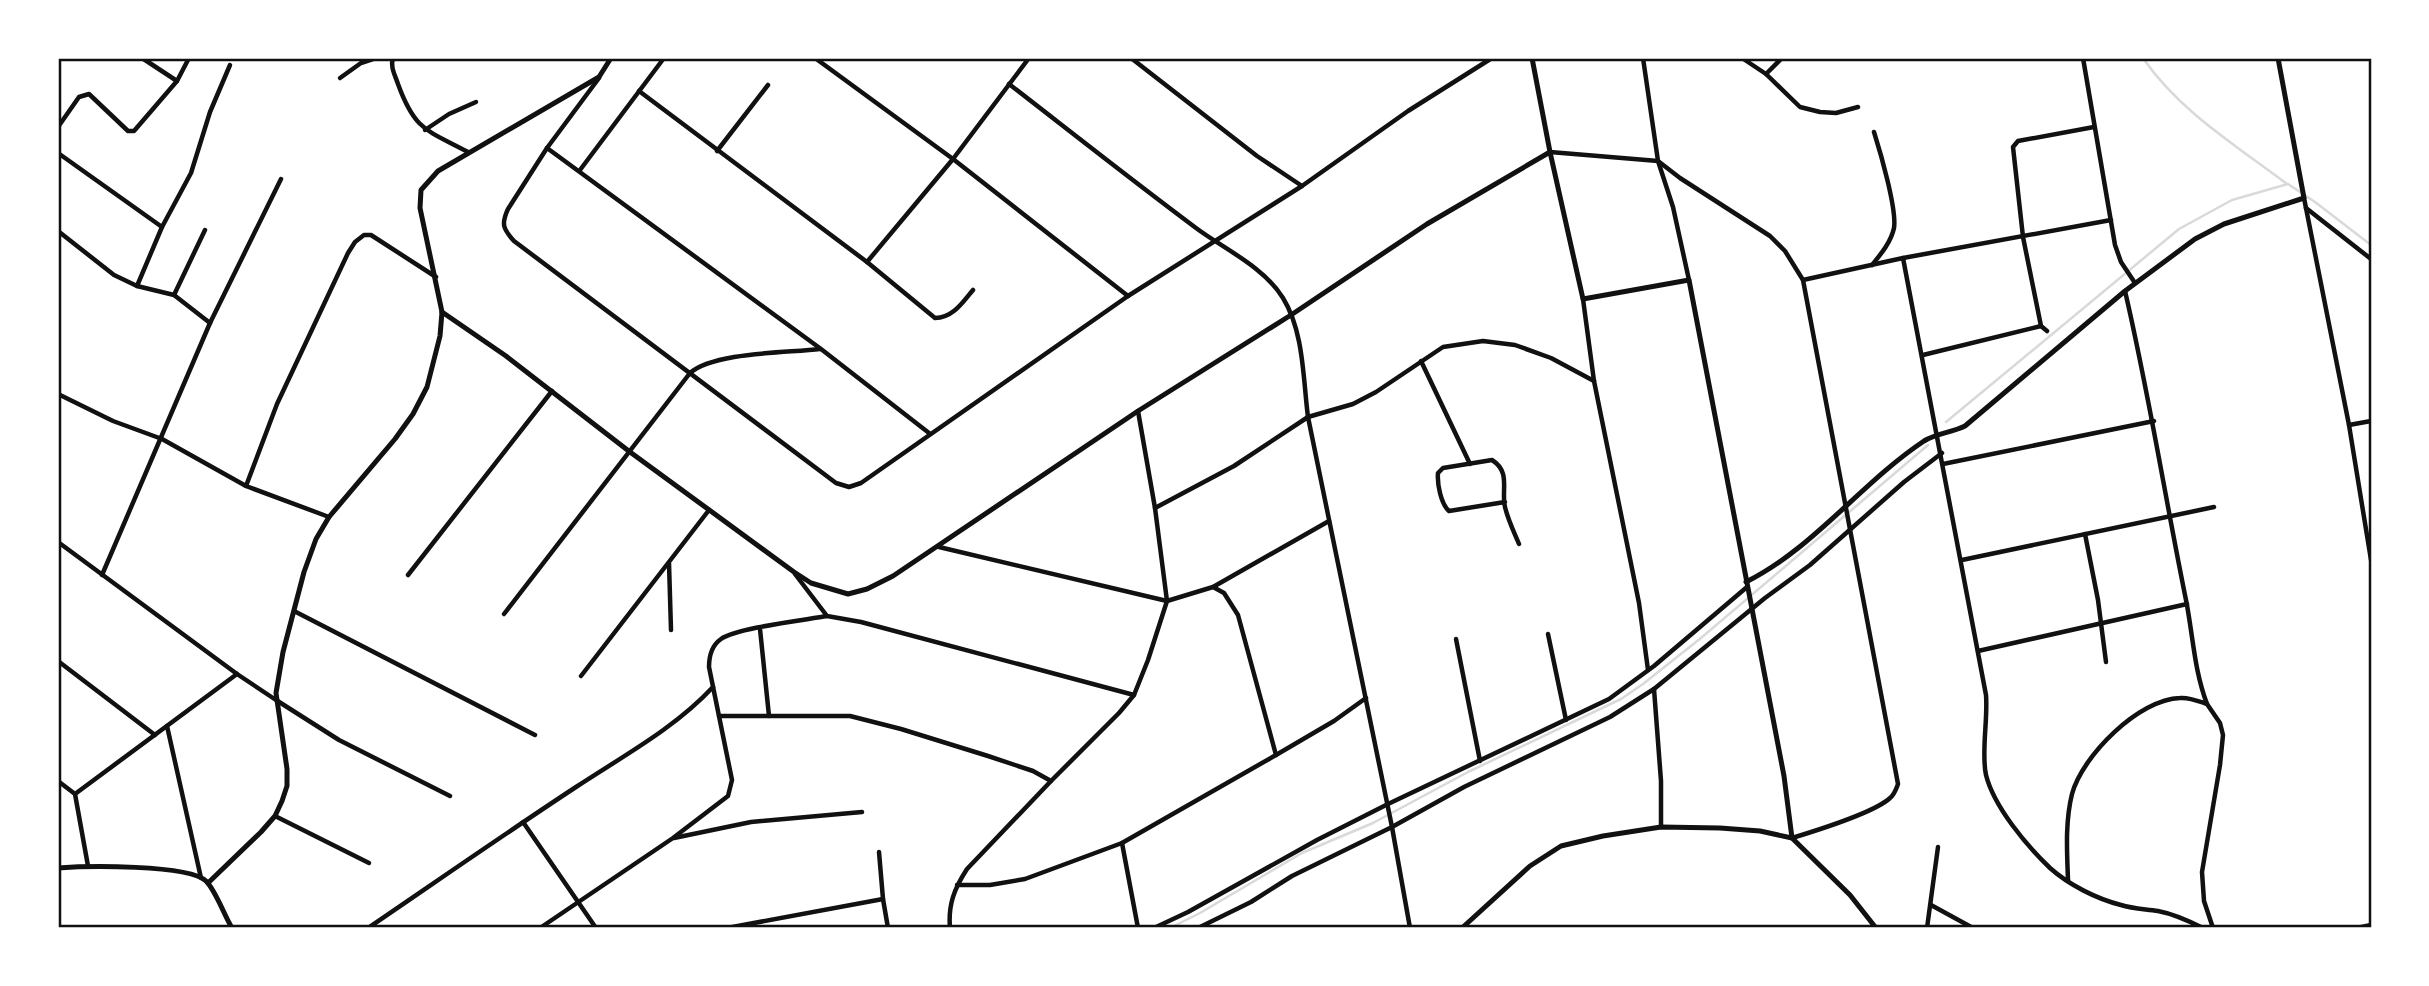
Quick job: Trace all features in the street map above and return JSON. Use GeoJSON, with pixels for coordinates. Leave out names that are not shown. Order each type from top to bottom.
{"type":"FeatureCollection","features":[{"type":"Feature","properties":{"kind":"street"},"geometry":{"type":"LineString","coordinates":[[142,58],[177,81]]}},
{"type":"Feature","properties":{"kind":"street"},"geometry":{"type":"LineString","coordinates":[[58,127],[79,97],[89,94],[128,131],[134,131],[177,81],[189,58]]}},
{"type":"Feature","properties":{"kind":"street"},"geometry":{"type":"LineString","coordinates":[[340,78],[360,63],[376,58]]}},
{"type":"Feature","properties":{"kind":"street"},"geometry":{"type":"LineString","coordinates":[[384,58],[392,58],[393,69],[409,111],[417,123],[425,130],[468,152]]}},
{"type":"Feature","properties":{"kind":"street"},"geometry":{"type":"LineString","coordinates":[[611,58],[548,148],[503,220],[504,231],[841,486],[849,487],[861,483],[1128,296],[1302,186],[1408,111],[1492,58]]}},
{"type":"Feature","properties":{"kind":"street"},"geometry":{"type":"LineString","coordinates":[[580,170],[664,58]]}},
{"type":"Feature","properties":{"kind":"street"},"geometry":{"type":"LineString","coordinates":[[815,58],[953,159],[1128,296]]}},
{"type":"Feature","properties":{"kind":"street"},"geometry":{"type":"LineString","coordinates":[[867,262],[953,159],[1030,58]]}},
{"type":"Feature","properties":{"kind":"street"},"geometry":{"type":"LineString","coordinates":[[1131,58],[1257,156],[1302,186]]}},
{"type":"Feature","properties":{"kind":"street"},"geometry":{"type":"LineString","coordinates":[[1532,58],[1583,299],[1594,381],[1639,603],[1648,670]]}},
{"type":"Feature","properties":{"kind":"street"},"geometry":{"type":"LineString","coordinates":[[1643,58],[1658,161],[1673,207],[1689,279],[1784,776],[1792,838],[1850,895],[1876,928]]}},
{"type":"Feature","properties":{"kind":"street"},"geometry":{"type":"LineString","coordinates":[[1742,58],[1766,74],[1800,107],[1836,113],[1858,107]]}},
{"type":"Feature","properties":{"kind":"street"},"geometry":{"type":"LineString","coordinates":[[1766,74],[1782,58]]}},
{"type":"Feature","properties":{"kind":"street"},"geometry":{"type":"LineString","coordinates":[[2083,58],[2115,245],[2135,283]]}},
{"type":"Feature","properties":{"kind":"street"},"geometry":{"type":"LineString","coordinates":[[2278,58],[2349,425],[2371,560]]}},
{"type":"Feature","properties":{"kind":"street"},"geometry":{"type":"LineString","coordinates":[[137,286],[162,227],[191,173],[230,65]]}},
{"type":"Feature","properties":{"kind":"street"},"geometry":{"type":"LineString","coordinates":[[208,883],[275,816],[287,786],[288,769],[276,700],[283,652],[309,555],[321,528],[414,414],[427,387],[440,336],[442,312],[420,208],[421,190],[438,171],[599,77]]}},
{"type":"Feature","properties":{"kind":"street"},"geometry":{"type":"LineString","coordinates":[[1009,84],[1251,266],[1282,296],[1291,315],[1299,349],[1308,417],[1388,804],[1410,928]]}},
{"type":"Feature","properties":{"kind":"street"},"geometry":{"type":"LineString","coordinates":[[717,152],[768,86]]}},
{"type":"Feature","properties":{"kind":"street"},"geometry":{"type":"LineString","coordinates":[[639,91],[867,262],[935,318],[950,314],[973,290]]}},
{"type":"Feature","properties":{"kind":"street"},"geometry":{"type":"LineString","coordinates":[[425,130],[449,114],[476,102]]}},
{"type":"Feature","properties":{"kind":"street"},"geometry":{"type":"LineString","coordinates":[[2047,331],[2041,326],[2023,237],[2013,147],[2018,141],[2094,127]]}},
{"type":"Feature","properties":{"kind":"street"},"geometry":{"type":"LineString","coordinates":[[1872,265],[1884,250],[1894,227],[1885,172],[1874,132]]}},
{"type":"Feature","properties":{"kind":"street"},"geometry":{"type":"LineString","coordinates":[[548,148],[821,349],[929,433]]}},
{"type":"Feature","properties":{"kind":"street"},"geometry":{"type":"LineString","coordinates":[[442,312],[794,572],[811,583],[848,594],[867,589],[893,576],[1138,411],[1291,315],[1427,224],[1550,152],[1658,161],[1770,236],[1785,251],[1803,280],[1898,784],[1889,800],[1829,827],[1792,838],[1747,830],[1661,827],[1561,846],[1530,866],[1462,928]]}},
{"type":"Feature","properties":{"kind":"street"},"geometry":{"type":"LineString","coordinates":[[58,153],[162,227]]}},
{"type":"Feature","properties":{"kind":"street"},"geometry":{"type":"LineString","coordinates":[[102,575],[210,323],[281,179]]}},
{"type":"Feature","properties":{"kind":"street"},"geometry":{"type":"LineString","coordinates":[[1154,928],[1388,804],[1609,699],[1648,670],[1747,586],[1783,560],[1922,443],[1937,434],[1953,432],[1965,426],[2060,343],[2135,283],[2205,233],[2304,195]]}},
{"type":"Feature","properties":{"kind":"street"},"geometry":{"type":"LineString","coordinates":[[2306,208],[2371,259]]}},
{"type":"Feature","properties":{"kind":"street"},"geometry":{"type":"LineString","coordinates":[[1803,280],[1903,258],[2111,220]]}},
{"type":"Feature","properties":{"kind":"street"},"geometry":{"type":"LineString","coordinates":[[174,295],[205,230]]}},
{"type":"Feature","properties":{"kind":"street"},"geometry":{"type":"LineString","coordinates":[[58,231],[114,275],[137,286],[174,295],[210,323]]}},
{"type":"Feature","properties":{"kind":"street"},"geometry":{"type":"LineString","coordinates":[[246,486],[277,404],[355,242],[364,235],[371,235],[436,277]]}},
{"type":"Feature","properties":{"kind":"street"},"geometry":{"type":"LineString","coordinates":[[1903,258],[1986,695],[1984,758],[1986,775],[1992,790],[2002,810],[2022,836],[2050,867],[2068,881],[2097,897],[2122,906],[2168,913],[2203,928]]}},
{"type":"Feature","properties":{"kind":"street"},"geometry":{"type":"LineString","coordinates":[[1583,299],[1689,279]]}},
{"type":"Feature","properties":{"kind":"street"},"geometry":{"type":"LineString","coordinates":[[2124,292],[2154,421],[2168,516],[2187,604],[2198,680],[2207,704],[2220,723],[2223,735],[2202,872],[2204,901],[2213,928]]}},
{"type":"Feature","properties":{"kind":"street"},"geometry":{"type":"LineString","coordinates":[[1923,355],[2041,326]]}},
{"type":"Feature","properties":{"kind":"street"},"geometry":{"type":"LineString","coordinates":[[1155,508],[1234,466],[1308,417],[1353,404],[1376,392],[1443,347],[1483,341],[1515,345],[1551,358],[1594,381]]}},
{"type":"Feature","properties":{"kind":"street"},"geometry":{"type":"LineString","coordinates":[[504,614],[698,366],[718,358],[821,349]]}},
{"type":"Feature","properties":{"kind":"street"},"geometry":{"type":"LineString","coordinates":[[1421,361],[1471,464]]}},
{"type":"Feature","properties":{"kind":"street"},"geometry":{"type":"LineString","coordinates":[[408,575],[552,391]]}},
{"type":"Feature","properties":{"kind":"street"},"geometry":{"type":"LineString","coordinates":[[58,394],[113,421],[162,439],[246,486],[329,517]]}},
{"type":"Feature","properties":{"kind":"street"},"geometry":{"type":"LineString","coordinates":[[950,928],[950,905],[956,885],[978,856],[1104,730],[1134,695],[1148,660],[1167,601],[1155,508],[1138,411]]}},
{"type":"Feature","properties":{"kind":"street"},"geometry":{"type":"LineString","coordinates":[[1944,464],[2154,421]]}},
{"type":"Feature","properties":{"kind":"street"},"geometry":{"type":"LineString","coordinates":[[2349,425],[2371,421]]}},
{"type":"Feature","properties":{"kind":"street"},"geometry":{"type":"LineString","coordinates":[[1198,928],[1464,787],[1610,717],[1654,689],[1751,606],[1810,565],[1897,488],[1942,453]]}},
{"type":"Feature","properties":{"kind":"street"},"geometry":{"type":"LineString","coordinates":[[1505,502],[1449,511],[1445,508],[1437,481],[1438,473],[1443,468],[1492,460],[1497,463],[1506,482],[1505,502],[1519,544]]}},
{"type":"Feature","properties":{"kind":"street"},"geometry":{"type":"LineString","coordinates":[[1962,560],[2214,507]]}},
{"type":"Feature","properties":{"kind":"street"},"geometry":{"type":"LineString","coordinates":[[581,676],[709,510]]}},
{"type":"Feature","properties":{"kind":"street"},"geometry":{"type":"LineString","coordinates":[[939,547],[1167,601],[1213,587],[1329,520]]}},
{"type":"Feature","properties":{"kind":"street"},"geometry":{"type":"LineString","coordinates":[[2085,534],[2102,624],[2106,662]]}},
{"type":"Feature","properties":{"kind":"street"},"geometry":{"type":"LineString","coordinates":[[58,542],[276,700],[340,740],[450,796]]}},
{"type":"Feature","properties":{"kind":"street"},"geometry":{"type":"LineString","coordinates":[[668,562],[671,630]]}},
{"type":"Feature","properties":{"kind":"street"},"geometry":{"type":"LineString","coordinates":[[794,572],[827,617]]}},
{"type":"Feature","properties":{"kind":"street"},"geometry":{"type":"LineString","coordinates":[[1213,587],[1232,603],[1238,615],[1276,755]]}},
{"type":"Feature","properties":{"kind":"street"},"geometry":{"type":"LineString","coordinates":[[1978,651],[2187,604]]}},
{"type":"Feature","properties":{"kind":"street"},"geometry":{"type":"LineString","coordinates":[[294,611],[535,736]]}},
{"type":"Feature","properties":{"kind":"street"},"geometry":{"type":"LineString","coordinates":[[540,928],[673,838],[728,796],[732,780],[709,656],[715,644],[733,632],[827,617],[861,622],[1134,695]]}},
{"type":"Feature","properties":{"kind":"street"},"geometry":{"type":"LineString","coordinates":[[760,629],[769,716]]}},
{"type":"Feature","properties":{"kind":"street"},"geometry":{"type":"LineString","coordinates":[[1548,634],[1566,720]]}},
{"type":"Feature","properties":{"kind":"street"},"geometry":{"type":"LineString","coordinates":[[1456,639],[1479,761]]}},
{"type":"Feature","properties":{"kind":"street"},"geometry":{"type":"LineString","coordinates":[[58,661],[155,735]]}},
{"type":"Feature","properties":{"kind":"street"},"geometry":{"type":"LineString","coordinates":[[75,794],[237,674]]}},
{"type":"Feature","properties":{"kind":"street"},"geometry":{"type":"LineString","coordinates":[[368,928],[665,729],[697,705],[714,686]]}},
{"type":"Feature","properties":{"kind":"street"},"geometry":{"type":"LineString","coordinates":[[1654,689],[1661,780],[1661,827]]}},
{"type":"Feature","properties":{"kind":"street"},"geometry":{"type":"LineString","coordinates":[[956,885],[990,885],[1025,879],[1122,843],[1276,755],[1366,698]]}},
{"type":"Feature","properties":{"kind":"street"},"geometry":{"type":"LineString","coordinates":[[2068,881],[2068,820],[2072,793],[2083,767],[2109,737],[2152,706],[2181,698],[2207,704]]}},
{"type":"Feature","properties":{"kind":"street"},"geometry":{"type":"LineString","coordinates":[[719,716],[850,716],[988,756],[1033,771],[1051,781]]}},
{"type":"Feature","properties":{"kind":"street"},"geometry":{"type":"LineString","coordinates":[[167,726],[201,878]]}},
{"type":"Feature","properties":{"kind":"street"},"geometry":{"type":"LineString","coordinates":[[58,780],[75,794],[88,866]]}},
{"type":"Feature","properties":{"kind":"street"},"geometry":{"type":"LineString","coordinates":[[673,838],[751,821],[862,812]]}},
{"type":"Feature","properties":{"kind":"street"},"geometry":{"type":"LineString","coordinates":[[275,816],[369,863]]}},
{"type":"Feature","properties":{"kind":"street"},"geometry":{"type":"LineString","coordinates":[[523,822],[597,928]]}},
{"type":"Feature","properties":{"kind":"street"},"geometry":{"type":"LineString","coordinates":[[1122,843],[1138,928]]}},
{"type":"Feature","properties":{"kind":"street"},"geometry":{"type":"LineString","coordinates":[[1927,928],[1938,847]]}},
{"type":"Feature","properties":{"kind":"street"},"geometry":{"type":"LineString","coordinates":[[879,852],[888,928]]}},
{"type":"Feature","properties":{"kind":"street"},"geometry":{"type":"LineString","coordinates":[[58,868],[88,866],[174,871],[201,878],[208,883],[232,928]]}},
{"type":"Feature","properties":{"kind":"street"},"geometry":{"type":"LineString","coordinates":[[727,928],[883,899]]}},
{"type":"Feature","properties":{"kind":"street"},"geometry":{"type":"LineString","coordinates":[[1931,905],[1973,928]]}},
{"type":"Feature","properties":{"kind":"street"},"geometry":{"type":"LineString","coordinates":[[2357,928],[2371,925]]}},
{"type":"Feature","properties":{"kind":"waterway"},"geometry":{"type":"LineString","coordinates":[[2143,58],[2157,77],[2191,111],[2287,184]]}},
{"type":"Feature","properties":{"kind":"waterway"},"geometry":{"type":"LineString","coordinates":[[1946,422],[2179,229],[2232,200],[2288,184],[2371,245]]}},
{"type":"Feature","properties":{"kind":"waterway"},"geometry":{"type":"LineString","coordinates":[[1170,928],[1302,853],[1373,823],[1468,772],[1621,699],[1701,638],[1928,445]]}}]}
